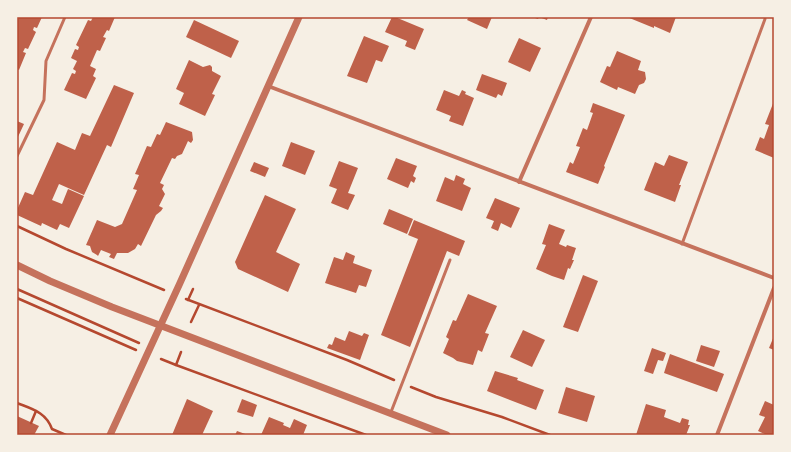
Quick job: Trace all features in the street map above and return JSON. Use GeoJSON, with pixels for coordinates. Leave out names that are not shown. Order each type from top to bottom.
{"type":"FeatureCollection","features":[{"type":"Feature","properties":{"kind":"street"},"geometry":{"type":"LineString","coordinates":[[110,435],[299,17]]}},
{"type":"Feature","properties":{"kind":"street"},"geometry":{"type":"LineString","coordinates":[[519,182],[591,17]]}},
{"type":"Feature","properties":{"kind":"street"},"geometry":{"type":"LineString","coordinates":[[268,86],[774,278]]}},
{"type":"Feature","properties":{"kind":"street"},"geometry":{"type":"LineString","coordinates":[[17,265],[105,305],[447,435]]}},
{"type":"Feature","properties":{"kind":"street"},"geometry":{"type":"LineString","coordinates":[[717,435],[774,288]]}},
{"type":"Feature","properties":{"kind":"lane"},"geometry":{"type":"LineString","coordinates":[[17,156],[44,100],[46,61],[65,17]]}},
{"type":"Feature","properties":{"kind":"lane"},"geometry":{"type":"LineString","coordinates":[[682,244],[765,19]]}},
{"type":"Feature","properties":{"kind":"lane"},"geometry":{"type":"LineString","coordinates":[[390,414],[450,260]]}},
{"type":"Feature","properties":{"kind":"path"},"geometry":{"type":"LineString","coordinates":[[17,226],[66,249],[165,290]]}},
{"type":"Feature","properties":{"kind":"path"},"geometry":{"type":"LineString","coordinates":[[17,289],[150,348]]}},
{"type":"Feature","properties":{"kind":"path"},"geometry":{"type":"LineString","coordinates":[[17,298],[136,350]]}},
{"type":"Feature","properties":{"kind":"path"},"geometry":{"type":"LineString","coordinates":[[186,299],[346,360],[436,397],[502,417],[550,435]]}},
{"type":"Feature","properties":{"kind":"path"},"geometry":{"type":"LineString","coordinates":[[191,322],[199,305]]}},
{"type":"Feature","properties":{"kind":"path"},"geometry":{"type":"LineString","coordinates":[[176,365],[181,352]]}},
{"type":"Feature","properties":{"kind":"path"},"geometry":{"type":"LineString","coordinates":[[161,359],[366,435]]}},
{"type":"Feature","properties":{"kind":"path"},"geometry":{"type":"LineString","coordinates":[[17,403],[42,414],[49,420],[52,429],[66,435]]}},
{"type":"Feature","properties":{"kind":"path"},"geometry":{"type":"LineString","coordinates":[[31,423],[36,412]]}},
{"type":"Feature","properties":{"kind":"building"},"geometry":{"type":"Polygon","coordinates":[[[19,17],[42,17],[37,28],[34,27],[33,30],[36,32],[28,49],[25,48],[23,52],[26,53],[19,70],[17,69],[17,22],[19,17]]]}},
{"type":"Feature","properties":{"kind":"building"},"geometry":{"type":"Polygon","coordinates":[[[93,17],[115,17],[109,31],[107,30],[103,37],[106,38],[100,51],[97,50],[90,66],[96,69],[93,76],[96,78],[86,99],[64,90],[72,73],[75,74],[76,71],[73,69],[77,61],[71,58],[75,49],[78,50],[79,47],[76,45],[88,20],[91,21],[93,17]]]}},
{"type":"Feature","properties":{"kind":"building"},"geometry":{"type":"Polygon","coordinates":[[[392,17],[424,29],[415,50],[405,46],[407,41],[385,32],[392,17]]]}},
{"type":"Feature","properties":{"kind":"building"},"geometry":{"type":"Polygon","coordinates":[[[469,17],[492,17],[487,29],[467,20],[469,17]]]}},
{"type":"Feature","properties":{"kind":"building"},"geometry":{"type":"Polygon","coordinates":[[[539,17],[548,17],[547,20],[539,17]]]}},
{"type":"Feature","properties":{"kind":"building"},"geometry":{"type":"Polygon","coordinates":[[[627,17],[676,17],[670,33],[627,17]]]}},
{"type":"Feature","properties":{"kind":"building"},"geometry":{"type":"Polygon","coordinates":[[[194,20],[239,41],[231,58],[186,37],[194,20]]]}},
{"type":"Feature","properties":{"kind":"building"},"geometry":{"type":"Polygon","coordinates":[[[364,36],[389,46],[382,62],[376,60],[367,83],[347,76],[364,36]]]}},
{"type":"Feature","properties":{"kind":"building"},"geometry":{"type":"Polygon","coordinates":[[[519,38],[541,48],[530,72],[508,62],[519,38]]]}},
{"type":"Feature","properties":{"kind":"building"},"geometry":{"type":"Polygon","coordinates":[[[617,51],[641,61],[638,70],[645,72],[646,79],[644,83],[639,85],[635,94],[618,87],[617,90],[600,82],[607,66],[610,67],[617,51]]]}},
{"type":"Feature","properties":{"kind":"building"},"geometry":{"type":"Polygon","coordinates":[[[189,60],[203,67],[210,65],[212,67],[212,71],[221,76],[212,94],[215,95],[205,116],[179,104],[184,93],[176,89],[189,60]]]}},
{"type":"Feature","properties":{"kind":"building"},"geometry":{"type":"Polygon","coordinates":[[[482,74],[507,83],[502,96],[498,94],[496,98],[476,90],[482,74]]]}},
{"type":"Feature","properties":{"kind":"building"},"geometry":{"type":"Polygon","coordinates":[[[114,85],[134,93],[111,147],[107,145],[84,195],[59,184],[52,200],[62,204],[68,189],[84,196],[69,228],[60,224],[57,230],[42,223],[41,226],[17,215],[17,210],[25,192],[33,195],[57,142],[75,150],[82,133],[90,136],[114,85]]]}},
{"type":"Feature","properties":{"kind":"building"},"geometry":{"type":"Polygon","coordinates":[[[444,90],[459,96],[462,90],[466,92],[465,94],[474,98],[463,126],[449,121],[451,116],[436,110],[444,90]]]}},
{"type":"Feature","properties":{"kind":"building"},"geometry":{"type":"Polygon","coordinates":[[[774,101],[774,158],[755,150],[760,137],[764,139],[769,125],[765,124],[774,101]]]}},
{"type":"Feature","properties":{"kind":"building"},"geometry":{"type":"Polygon","coordinates":[[[593,103],[625,115],[598,184],[566,172],[570,162],[573,164],[580,147],[576,146],[583,128],[587,130],[593,113],[590,112],[593,103]]]}},
{"type":"Feature","properties":{"kind":"building"},"geometry":{"type":"Polygon","coordinates":[[[17,121],[24,124],[17,139],[17,121]]]}},
{"type":"Feature","properties":{"kind":"building"},"geometry":{"type":"Polygon","coordinates":[[[166,122],[192,132],[193,140],[191,143],[188,141],[182,154],[177,156],[175,159],[172,158],[160,183],[164,185],[162,189],[165,194],[159,206],[163,208],[156,215],[141,246],[138,244],[135,249],[128,253],[117,253],[114,259],[109,257],[111,254],[101,250],[98,256],[92,252],[90,246],[86,245],[97,220],[115,227],[122,224],[137,190],[133,189],[139,175],[135,174],[147,146],[151,147],[157,134],[160,135],[166,122]]]}},
{"type":"Feature","properties":{"kind":"building"},"geometry":{"type":"Polygon","coordinates":[[[291,142],[315,151],[305,175],[282,166],[291,142]]]}},
{"type":"Feature","properties":{"kind":"building"},"geometry":{"type":"Polygon","coordinates":[[[669,155],[688,162],[679,185],[681,185],[675,202],[644,190],[655,162],[664,166],[669,155]]]}},
{"type":"Feature","properties":{"kind":"building"},"geometry":{"type":"Polygon","coordinates":[[[396,158],[417,166],[413,176],[416,178],[414,183],[411,181],[408,188],[387,179],[396,158]]]}},
{"type":"Feature","properties":{"kind":"building"},"geometry":{"type":"Polygon","coordinates":[[[339,161],[358,168],[348,193],[355,195],[348,210],[331,203],[337,189],[329,186],[339,161]]]}},
{"type":"Feature","properties":{"kind":"building"},"geometry":{"type":"Polygon","coordinates":[[[254,162],[269,168],[265,177],[250,171],[254,162]]]}},
{"type":"Feature","properties":{"kind":"building"},"geometry":{"type":"Polygon","coordinates":[[[456,175],[465,179],[463,184],[471,188],[462,211],[436,201],[445,177],[454,181],[456,175]]]}},
{"type":"Feature","properties":{"kind":"building"},"geometry":{"type":"Polygon","coordinates":[[[265,195],[296,209],[276,252],[300,264],[288,292],[238,269],[235,262],[265,195]]]}},
{"type":"Feature","properties":{"kind":"building"},"geometry":{"type":"Polygon","coordinates":[[[495,198],[520,208],[511,228],[501,223],[498,231],[491,228],[494,221],[486,218],[495,198]]]}},
{"type":"Feature","properties":{"kind":"building"},"geometry":{"type":"Polygon","coordinates":[[[389,209],[413,219],[407,234],[383,224],[389,209]]]}},
{"type":"Feature","properties":{"kind":"building"},"geometry":{"type":"Polygon","coordinates":[[[414,220],[465,241],[459,256],[447,251],[410,347],[381,335],[418,239],[408,235],[414,220]]]}},
{"type":"Feature","properties":{"kind":"building"},"geometry":{"type":"Polygon","coordinates":[[[549,224],[565,230],[559,244],[566,247],[567,245],[576,248],[572,260],[574,260],[570,269],[568,268],[564,280],[536,269],[546,245],[542,244],[549,224]]]}},
{"type":"Feature","properties":{"kind":"building"},"geometry":{"type":"Polygon","coordinates":[[[346,252],[355,256],[353,263],[372,270],[366,287],[359,285],[356,293],[325,283],[334,257],[343,260],[346,252]]]}},
{"type":"Feature","properties":{"kind":"building"},"geometry":{"type":"Polygon","coordinates":[[[583,275],[598,281],[578,332],[563,327],[583,275]]]}},
{"type":"Feature","properties":{"kind":"building"},"geometry":{"type":"Polygon","coordinates":[[[468,294],[497,306],[485,333],[489,334],[482,352],[478,350],[473,365],[457,361],[443,353],[449,339],[446,337],[453,320],[456,321],[468,294]]]}},
{"type":"Feature","properties":{"kind":"building"},"geometry":{"type":"Polygon","coordinates":[[[523,330],[545,340],[532,367],[510,357],[523,330]]]}},
{"type":"Feature","properties":{"kind":"building"},"geometry":{"type":"Polygon","coordinates":[[[349,331],[362,336],[364,333],[369,335],[360,360],[327,348],[329,344],[332,345],[335,337],[345,341],[349,331]]]}},
{"type":"Feature","properties":{"kind":"building"},"geometry":{"type":"Polygon","coordinates":[[[774,336],[774,350],[769,348],[774,336]]]}},
{"type":"Feature","properties":{"kind":"building"},"geometry":{"type":"Polygon","coordinates":[[[701,345],[720,351],[714,367],[696,361],[701,345]]]}},
{"type":"Feature","properties":{"kind":"building"},"geometry":{"type":"Polygon","coordinates":[[[652,348],[666,353],[663,361],[658,360],[653,374],[644,371],[652,348]]]}},
{"type":"Feature","properties":{"kind":"building"},"geometry":{"type":"Polygon","coordinates":[[[670,354],[724,374],[717,392],[664,373],[670,354]]]}},
{"type":"Feature","properties":{"kind":"building"},"geometry":{"type":"Polygon","coordinates":[[[495,371],[518,378],[517,380],[544,390],[536,410],[487,391],[495,371]]]}},
{"type":"Feature","properties":{"kind":"building"},"geometry":{"type":"Polygon","coordinates":[[[566,387],[595,396],[587,422],[558,413],[566,387]]]}},
{"type":"Feature","properties":{"kind":"building"},"geometry":{"type":"Polygon","coordinates":[[[187,399],[213,411],[202,435],[172,435],[187,399]]]}},
{"type":"Feature","properties":{"kind":"building"},"geometry":{"type":"Polygon","coordinates":[[[242,399],[257,405],[253,417],[237,412],[242,399]]]}},
{"type":"Feature","properties":{"kind":"building"},"geometry":{"type":"Polygon","coordinates":[[[765,401],[774,405],[774,435],[767,435],[758,431],[765,417],[759,415],[765,401]]]}},
{"type":"Feature","properties":{"kind":"building"},"geometry":{"type":"Polygon","coordinates":[[[646,404],[666,410],[664,417],[680,423],[682,418],[689,420],[688,425],[690,425],[686,435],[636,435],[646,404]]]}},
{"type":"Feature","properties":{"kind":"building"},"geometry":{"type":"Polygon","coordinates":[[[17,416],[39,426],[34,435],[17,435],[17,416]]]}},
{"type":"Feature","properties":{"kind":"building"},"geometry":{"type":"Polygon","coordinates":[[[269,417],[284,423],[283,425],[290,428],[294,419],[307,425],[303,435],[261,435],[269,417]]]}},
{"type":"Feature","properties":{"kind":"building"},"geometry":{"type":"Polygon","coordinates":[[[237,431],[248,435],[235,435],[237,431]]]}}]}
